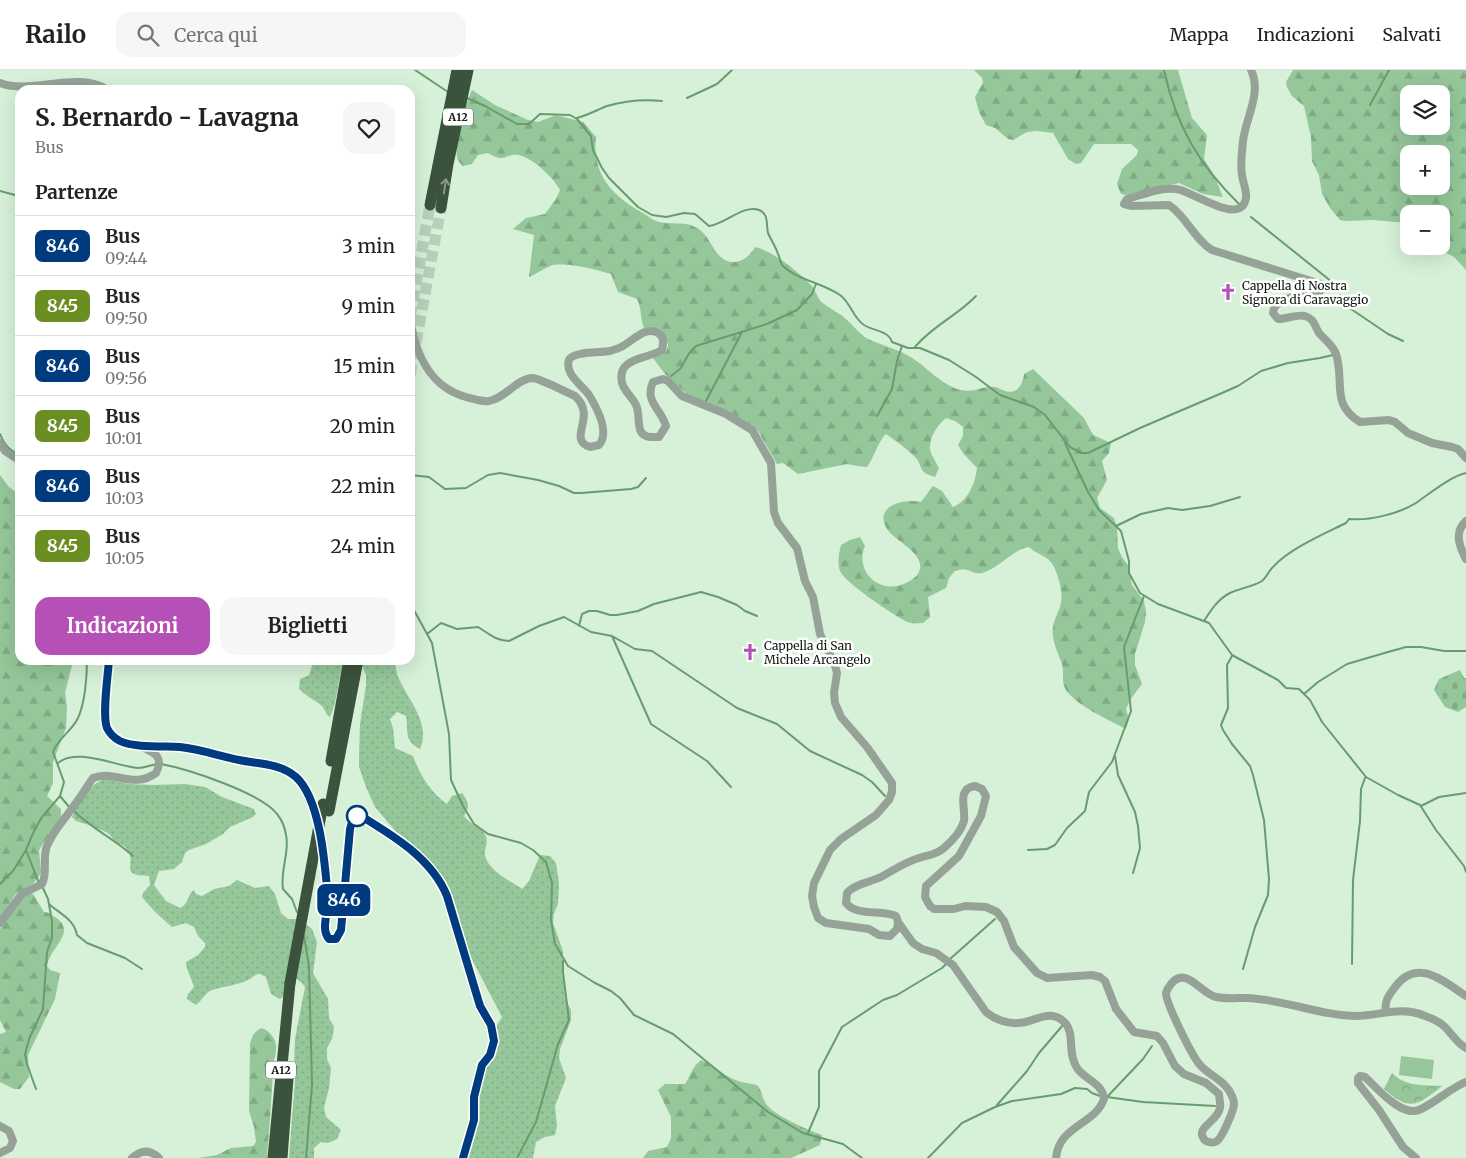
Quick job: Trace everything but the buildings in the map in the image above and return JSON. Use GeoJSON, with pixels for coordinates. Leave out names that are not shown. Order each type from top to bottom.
{"type":"FeatureCollection","features":[{"type":"Feature","properties":{"kind":"highway","name":"A12"},"geometry":{"type":"LineString","coordinates":[[436,206],[457,70]]}},
{"type":"Feature","properties":{"kind":"highway","name":"A12"},"geometry":{"type":"LineString","coordinates":[[443,164],[468,70]]}},
{"type":"Feature","properties":{"kind":"highway","name":"A12"},"geometry":{"type":"LineString","coordinates":[[273,1158],[293,984],[351,668]]}},
{"type":"Feature","properties":{"kind":"highway","name":"A12"},"geometry":{"type":"LineString","coordinates":[[282,1158],[293,984]]}},
{"type":"Feature","properties":{"kind":"street"},"geometry":{"type":"LineString","coordinates":[[1251,70],[1255,94],[1244,132],[1241,173],[1246,200],[1242,205],[1237,209],[1222,209],[1183,190],[1174,188],[1127,199],[1124,204],[1132,206],[1169,205],[1181,215],[1205,246],[1212,250],[1321,284],[1322,288],[1320,291],[1302,294],[1277,304],[1273,308],[1273,313],[1278,319],[1298,315],[1306,316],[1314,322],[1320,333],[1334,350],[1340,378],[1340,398],[1348,412],[1360,422],[1389,420],[1396,422],[1408,433],[1432,443],[1452,447],[1466,458]]}},
{"type":"Feature","properties":{"kind":"street"},"geometry":{"type":"LineString","coordinates":[[34,85],[84,81],[102,85]]}},
{"type":"Feature","properties":{"kind":"street"},"geometry":{"type":"LineString","coordinates":[[0,83],[15,86]]}},
{"type":"Feature","properties":{"kind":"street"},"geometry":{"type":"LineString","coordinates":[[415,341],[422,362],[444,387],[456,394],[489,401],[501,396],[525,380],[533,378],[575,396],[580,401],[585,413],[579,435],[586,446],[595,447],[599,445],[604,437],[604,433],[595,407],[588,394],[573,377],[568,362],[576,354],[620,348],[650,330],[662,336],[664,343],[662,350],[654,355],[630,362],[624,368],[621,375],[622,384],[636,405],[640,431],[645,436],[650,438],[658,437],[666,426],[649,391],[653,382],[663,379],[668,381],[682,396],[726,414],[752,430],[771,463],[774,512],[778,522],[796,548],[805,580],[814,597],[820,634],[834,662],[837,673],[834,693],[835,704],[841,717],[867,746],[892,783],[892,792],[889,800],[876,815],[841,839],[830,850],[814,883],[812,896],[814,907],[818,918],[826,923],[869,929],[879,935],[890,936],[897,929],[898,922]]}},
{"type":"Feature","properties":{"kind":"street"},"geometry":{"type":"LineString","coordinates":[[0,443],[5,451],[15,458]]}},
{"type":"Feature","properties":{"kind":"street"},"geometry":{"type":"LineString","coordinates":[[1466,521],[1458,535],[1466,559]]}},
{"type":"Feature","properties":{"kind":"street"},"geometry":{"type":"LineString","coordinates":[[109,665],[106,726],[112,736],[121,742],[136,745],[190,748],[240,760],[266,763],[295,776],[304,786],[316,814],[322,839],[328,901],[325,930],[326,936],[332,940],[339,936],[341,930],[352,820],[356,816],[361,816],[389,833],[428,865],[444,888],[480,1006],[491,1025],[494,1041],[490,1055],[482,1065],[474,1097],[474,1120],[463,1158]]}},
{"type":"Feature","properties":{"kind":"street"},"geometry":{"type":"LineString","coordinates":[[0,923],[22,894],[42,884],[45,876],[43,866],[46,847],[59,823],[73,807],[93,778],[105,776],[128,780],[142,780],[156,773],[160,762],[158,756],[136,745]]}},
{"type":"Feature","properties":{"kind":"street"},"geometry":{"type":"LineString","coordinates":[[1056,1158],[1057,1147],[1063,1138],[1099,1110],[1104,1099],[1100,1088],[1078,1070],[1072,1060],[1071,1034],[1067,1025],[1047,1015],[1020,1024],[991,1017],[953,965],[936,953],[922,949],[913,943],[898,922],[896,916],[890,913],[850,908],[846,903],[846,893],[852,888],[880,878],[920,857],[932,856],[943,849],[960,831],[964,820],[963,795],[970,786],[979,786],[985,792],[986,796],[981,816],[959,856],[926,886],[924,897],[926,902],[940,910],[965,906],[986,907],[997,912],[1004,921],[1014,947],[1037,974],[1047,978],[1092,975],[1100,977],[1105,981],[1116,1009],[1134,1032],[1157,1036],[1163,1043],[1175,1066],[1190,1077],[1206,1083],[1219,1094],[1221,1107],[1216,1118],[1203,1128],[1205,1140],[1211,1143],[1220,1139],[1234,1103],[1227,1086],[1201,1066],[1191,1053],[1166,995],[1173,981],[1180,978],[1187,978],[1215,997],[1257,998],[1294,1004],[1323,1012],[1358,1016],[1386,1012],[1412,1012],[1424,1015],[1444,1025],[1461,1045],[1466,1048]]}},
{"type":"Feature","properties":{"kind":"street"},"geometry":{"type":"LineString","coordinates":[[1386,1012],[1386,1000],[1399,982],[1409,974],[1419,972],[1431,974],[1466,996]]}},
{"type":"Feature","properties":{"kind":"street"},"geometry":{"type":"LineString","coordinates":[[1416,1158],[1403,1147],[1379,1110],[1358,1083],[1358,1078],[1365,1077],[1390,1101],[1405,1110],[1413,1112],[1421,1109],[1455,1086],[1466,1082]]}},
{"type":"Feature","properties":{"kind":"street"},"geometry":{"type":"LineString","coordinates":[[0,1126],[9,1131],[14,1141],[10,1148],[0,1153]]}},
{"type":"Feature","properties":{"kind":"street"},"geometry":{"type":"LineString","coordinates":[[132,1158],[141,1151],[150,1152],[159,1158]]}},
{"type":"Feature","properties":{"kind":"green space"},"geometry":{"type":"Polygon","coordinates":[[[974,70],[1178,70],[1192,118],[1207,135],[1204,159],[1214,175],[1223,197],[1203,194],[1179,183],[1126,195],[1121,194],[1117,184],[1122,169],[1137,155],[1138,150],[1131,144],[1094,144],[1081,163],[1076,164],[1068,159],[1053,133],[1027,132],[1013,140],[1008,139],[995,128],[986,125],[979,112],[975,97],[983,83],[982,78],[974,70]]]}},
{"type":"Feature","properties":{"kind":"green space"},"geometry":{"type":"Polygon","coordinates":[[[1293,70],[1466,70],[1466,270],[1450,255],[1450,205],[1400,205],[1400,222],[1340,220],[1322,194],[1319,175],[1312,161],[1311,137],[1304,106],[1292,96],[1286,82],[1293,70]]]}},
{"type":"Feature","properties":{"kind":"green space"},"geometry":{"type":"Polygon","coordinates":[[[472,90],[495,105],[528,120],[538,122],[556,115],[583,122],[596,137],[597,162],[601,173],[613,191],[622,199],[656,221],[687,224],[697,228],[706,236],[720,257],[725,260],[735,262],[742,260],[755,247],[762,249],[784,262],[799,274],[813,287],[822,302],[846,319],[865,337],[907,355],[946,384],[966,391],[996,387],[1009,392],[1019,388],[1024,374],[1033,369],[1084,418],[1093,435],[1111,443],[1109,453],[1102,461],[1107,480],[1097,498],[1100,508],[1114,518],[1117,527],[1118,548],[1128,565],[1132,585],[1144,601],[1146,612],[1145,622],[1135,654],[1135,665],[1142,684],[1126,709],[1129,719],[1126,729],[1082,705],[1074,699],[1064,686],[1063,667],[1054,641],[1053,632],[1061,602],[1060,583],[1051,562],[1029,547],[1023,548],[983,573],[967,570],[955,571],[949,578],[946,588],[928,597],[930,617],[923,623],[909,623],[901,619],[850,583],[840,571],[838,561],[841,545],[860,537],[865,546],[863,564],[866,572],[879,584],[896,586],[908,582],[918,574],[919,560],[910,549],[887,529],[884,515],[892,505],[907,501],[921,502],[933,486],[942,491],[953,507],[963,501],[975,480],[977,468],[958,445],[963,436],[963,427],[955,421],[946,418],[935,432],[931,440],[930,449],[939,468],[935,477],[925,473],[914,456],[886,434],[880,441],[867,467],[847,464],[798,474],[783,463],[777,464],[758,431],[687,394],[665,374],[653,358],[666,352],[668,345],[665,335],[652,328],[644,328],[637,299],[618,292],[611,274],[580,267],[556,265],[550,266],[529,277],[534,235],[513,229],[526,218],[545,214],[560,190],[542,169],[530,160],[518,155],[498,158],[488,153],[478,155],[472,164],[463,166],[458,161],[457,141],[463,113],[472,90]]]}},
{"type":"Feature","properties":{"kind":"green space"},"geometry":{"type":"Polygon","coordinates":[[[0,475],[15,491],[15,665],[72,665],[65,693],[67,706],[66,728],[53,762],[53,783],[47,796],[61,809],[61,817],[39,850],[41,872],[38,878],[33,884],[16,894],[0,918],[0,475]]]}},
{"type":"Feature","properties":{"kind":"green space"},"geometry":{"type":"Polygon","coordinates":[[[343,665],[335,704],[330,717],[326,714],[323,707],[299,689],[300,679],[309,675],[312,666],[343,665]]]}},
{"type":"Feature","properties":{"kind":"green space"},"geometry":{"type":"Polygon","coordinates":[[[356,665],[395,665],[398,677],[421,722],[423,740],[420,749],[411,742],[408,735],[406,716],[397,712],[390,719],[395,748],[413,756],[426,783],[447,804],[452,796],[462,793],[468,804],[464,816],[486,836],[485,855],[490,866],[522,889],[529,881],[540,855],[550,856],[556,863],[559,883],[558,904],[554,913],[553,923],[563,951],[562,971],[566,1001],[571,1010],[571,1020],[560,1049],[559,1058],[566,1078],[555,1106],[557,1126],[555,1135],[545,1137],[536,1142],[533,1158],[466,1158],[476,1100],[485,1066],[492,1059],[497,1046],[495,1028],[502,1017],[466,948],[457,909],[446,881],[430,861],[403,840],[375,807],[366,787],[359,767],[360,724],[366,685],[366,675],[362,666],[356,665]]]}},
{"type":"Feature","properties":{"kind":"green space"},"geometry":{"type":"Polygon","coordinates":[[[1460,670],[1464,678],[1466,678],[1466,707],[1458,712],[1445,707],[1434,690],[1439,679],[1460,670]]]}},
{"type":"Feature","properties":{"kind":"green space"},"geometry":{"type":"Polygon","coordinates":[[[106,779],[129,784],[185,784],[205,787],[222,797],[254,809],[256,814],[253,817],[230,827],[223,834],[206,844],[185,853],[182,862],[174,869],[159,871],[154,885],[166,901],[180,908],[194,890],[196,894],[202,896],[214,889],[229,886],[237,880],[255,888],[269,886],[275,894],[281,913],[288,919],[299,919],[312,929],[317,942],[313,973],[328,999],[329,1018],[334,1027],[332,1039],[327,1048],[327,1059],[331,1068],[324,1108],[326,1117],[341,1130],[337,1139],[328,1143],[321,1142],[314,1148],[314,1158],[289,1158],[295,1080],[295,1039],[305,987],[294,977],[284,996],[280,999],[271,994],[266,977],[258,974],[243,982],[210,991],[196,1005],[187,999],[188,994],[194,987],[186,962],[198,955],[205,947],[205,943],[198,936],[194,927],[186,923],[172,927],[142,897],[150,885],[149,876],[134,874],[131,871],[130,855],[125,847],[106,832],[76,821],[72,817],[90,788],[106,779]]]}},
{"type":"Feature","properties":{"kind":"green space"},"geometry":{"type":"Polygon","coordinates":[[[30,893],[33,894],[44,912],[55,917],[64,928],[61,940],[49,959],[47,966],[50,970],[60,973],[55,999],[28,1055],[29,1077],[20,1089],[14,1089],[0,1082],[0,1034],[6,1032],[0,1020],[0,929],[24,897],[30,893]]]}},
{"type":"Feature","properties":{"kind":"green space"},"geometry":{"type":"Polygon","coordinates":[[[262,1028],[273,1037],[276,1048],[273,1065],[267,1158],[198,1158],[217,1155],[231,1148],[253,1146],[256,1142],[249,1111],[250,1045],[253,1035],[262,1028]]]}},
{"type":"Feature","properties":{"kind":"green space"},"geometry":{"type":"Polygon","coordinates":[[[1401,1056],[1434,1060],[1432,1079],[1399,1075],[1401,1056]]]}},
{"type":"Feature","properties":{"kind":"green space"},"geometry":{"type":"Polygon","coordinates":[[[701,1060],[732,1079],[757,1085],[768,1107],[774,1112],[791,1122],[822,1135],[820,1145],[791,1158],[643,1158],[648,1151],[667,1147],[671,1138],[671,1117],[658,1090],[665,1084],[685,1084],[701,1060]]]}},
{"type":"Feature","properties":{"kind":"green space"},"geometry":{"type":"Polygon","coordinates":[[[1392,1073],[1397,1078],[1409,1083],[1442,1086],[1420,1102],[1407,1103],[1384,1089],[1392,1073]]]}},
{"type":"Feature","properties":{"kind":"waterway"},"geometry":{"type":"LineString","coordinates":[[415,70],[448,92]]}},
{"type":"Feature","properties":{"kind":"waterway"},"geometry":{"type":"LineString","coordinates":[[687,98],[717,84],[732,70]]}},
{"type":"Feature","properties":{"kind":"waterway"},"geometry":{"type":"LineString","coordinates":[[1077,77],[1080,70]]}},
{"type":"Feature","properties":{"kind":"waterway"},"geometry":{"type":"LineString","coordinates":[[1164,70],[1175,109],[1191,144],[1225,190],[1240,205]]}},
{"type":"Feature","properties":{"kind":"waterway"},"geometry":{"type":"LineString","coordinates":[[1370,105],[1389,70]]}},
{"type":"Feature","properties":{"kind":"waterway"},"geometry":{"type":"LineString","coordinates":[[467,98],[517,124],[529,124],[540,114],[570,115],[577,119],[591,136],[593,150],[609,178],[638,207],[652,215],[666,217],[684,213],[695,214],[709,226],[747,210],[759,210],[766,217],[768,233],[781,264],[788,270],[840,295],[860,322],[884,333],[892,342],[908,348],[920,348],[949,360],[1000,395],[1034,407],[1045,415],[1070,447],[1081,453],[1088,453],[1140,428],[1238,386],[1261,371],[1288,363],[1333,355]]}},
{"type":"Feature","properties":{"kind":"waterway"},"geometry":{"type":"LineString","coordinates":[[577,118],[620,103],[641,100],[662,101]]}},
{"type":"Feature","properties":{"kind":"waterway"},"geometry":{"type":"LineString","coordinates":[[0,191],[15,195]]}},
{"type":"Feature","properties":{"kind":"waterway"},"geometry":{"type":"LineString","coordinates":[[1251,217],[1337,286]]}},
{"type":"Feature","properties":{"kind":"waterway"},"geometry":{"type":"LineString","coordinates":[[671,376],[680,369],[696,346],[767,324],[797,310],[812,294],[816,284]]}},
{"type":"Feature","properties":{"kind":"waterway"},"geometry":{"type":"LineString","coordinates":[[1340,295],[1345,304],[1351,309],[1388,334],[1403,341]]}},
{"type":"Feature","properties":{"kind":"waterway"},"geometry":{"type":"LineString","coordinates":[[915,347],[929,333],[976,296]]}},
{"type":"Feature","properties":{"kind":"waterway"},"geometry":{"type":"LineString","coordinates":[[706,401],[742,332]]}},
{"type":"Feature","properties":{"kind":"waterway"},"geometry":{"type":"LineString","coordinates":[[877,416],[892,389],[902,346]]}},
{"type":"Feature","properties":{"kind":"waterway"},"geometry":{"type":"LineString","coordinates":[[0,434],[8,447],[15,452]]}},
{"type":"Feature","properties":{"kind":"waterway"},"geometry":{"type":"LineString","coordinates":[[1065,443],[1088,492],[1099,510],[1121,531],[1129,561],[1129,573],[1140,593],[1158,604],[1209,623],[1232,655],[1278,680],[1286,688],[1299,689],[1310,700],[1322,722],[1366,777],[1420,805],[1436,830],[1464,866],[1466,872]]}},
{"type":"Feature","properties":{"kind":"waterway"},"geometry":{"type":"LineString","coordinates":[[415,476],[429,477],[445,489],[466,488],[488,475],[500,473],[538,480],[574,493],[631,489],[638,487],[646,478]]}},
{"type":"Feature","properties":{"kind":"waterway"},"geometry":{"type":"LineString","coordinates":[[1204,621],[1222,598],[1234,591],[1262,581],[1281,559],[1308,542],[1346,523],[1349,519],[1374,518],[1409,507],[1447,481],[1466,473]]}},
{"type":"Feature","properties":{"kind":"waterway"},"geometry":{"type":"LineString","coordinates":[[1116,526],[1141,514],[1168,508],[1182,510],[1210,506],[1240,497]]}},
{"type":"Feature","properties":{"kind":"waterway"},"geometry":{"type":"LineString","coordinates":[[579,626],[582,614],[589,611],[617,615],[638,611],[654,604],[701,592],[737,605],[757,616]]}},
{"type":"Feature","properties":{"kind":"waterway"},"geometry":{"type":"LineString","coordinates":[[1028,850],[1047,849],[1055,845],[1067,828],[1085,811],[1089,792],[1112,762],[1131,711],[1124,647],[1144,596]]}},
{"type":"Feature","properties":{"kind":"waterway"},"geometry":{"type":"LineString","coordinates":[[415,612],[432,643],[449,734],[451,780],[474,824],[488,834],[521,843],[533,850],[546,862],[552,883],[551,920],[555,944],[568,966],[611,991],[620,998],[634,1015],[673,1034],[768,1112],[803,1133],[843,1144],[862,1158]]}},
{"type":"Feature","properties":{"kind":"waterway"},"geometry":{"type":"LineString","coordinates":[[427,634],[441,623],[457,629],[478,627],[496,638],[509,641],[539,626],[564,617],[591,632],[612,636],[635,649],[652,651],[737,708],[777,724],[810,751],[862,775],[872,782],[885,796]]}},
{"type":"Feature","properties":{"kind":"waterway"},"geometry":{"type":"LineString","coordinates":[[612,636],[651,724],[707,761],[731,787]]}},
{"type":"Feature","properties":{"kind":"waterway"},"geometry":{"type":"LineString","coordinates":[[1304,694],[1318,682],[1347,664],[1406,647],[1466,651]]}},
{"type":"Feature","properties":{"kind":"waterway"},"geometry":{"type":"LineString","coordinates":[[1232,656],[1227,665],[1228,708],[1221,725],[1232,744],[1250,766],[1253,775],[1264,820],[1269,879],[1268,895],[1255,927],[1243,969]]}},
{"type":"Feature","properties":{"kind":"waterway"},"geometry":{"type":"LineString","coordinates":[[0,884],[13,871],[26,850],[42,817],[60,796],[64,782],[53,752],[78,718],[85,689],[87,665]]}},
{"type":"Feature","properties":{"kind":"waterway"},"geometry":{"type":"LineString","coordinates":[[1115,756],[1118,775],[1135,812],[1138,826],[1140,848],[1133,873]]}},
{"type":"Feature","properties":{"kind":"waterway"},"geometry":{"type":"LineString","coordinates":[[58,763],[65,759],[85,757],[138,768],[157,764]]}},
{"type":"Feature","properties":{"kind":"waterway"},"geometry":{"type":"LineString","coordinates":[[161,764],[205,776],[240,790],[269,806],[277,814],[286,832],[287,841],[282,882],[283,889],[292,899],[297,912]]}},
{"type":"Feature","properties":{"kind":"waterway"},"geometry":{"type":"LineString","coordinates":[[1352,964],[1353,880],[1360,821],[1361,789],[1365,778]]}},
{"type":"Feature","properties":{"kind":"waterway"},"geometry":{"type":"LineString","coordinates":[[1421,806],[1439,797],[1466,793]]}},
{"type":"Feature","properties":{"kind":"waterway"},"geometry":{"type":"LineString","coordinates":[[60,796],[70,808]]}},
{"type":"Feature","properties":{"kind":"waterway"},"geometry":{"type":"LineString","coordinates":[[74,811],[133,856]]}},
{"type":"Feature","properties":{"kind":"waterway"},"geometry":{"type":"LineString","coordinates":[[26,850],[39,883]]}},
{"type":"Feature","properties":{"kind":"waterway"},"geometry":{"type":"LineString","coordinates":[[36,1089],[25,1054],[29,1039],[43,1009],[47,952],[52,938],[52,921],[48,899],[42,886]]}},
{"type":"Feature","properties":{"kind":"waterway"},"geometry":{"type":"LineString","coordinates":[[49,904],[70,921],[77,935],[87,943],[125,958],[142,969]]}},
{"type":"Feature","properties":{"kind":"waterway"},"geometry":{"type":"LineString","coordinates":[[950,959],[995,919]]}},
{"type":"Feature","properties":{"kind":"waterway"},"geometry":{"type":"LineString","coordinates":[[304,936],[309,966],[312,1085],[306,1158]]}},
{"type":"Feature","properties":{"kind":"waterway"},"geometry":{"type":"LineString","coordinates":[[517,1158],[536,1122],[558,1044],[569,1020],[563,961]]}},
{"type":"Feature","properties":{"kind":"waterway"},"geometry":{"type":"LineString","coordinates":[[808,1133],[819,1107],[819,1071],[842,1027],[883,1000],[897,995],[942,968],[947,963]]}},
{"type":"Feature","properties":{"kind":"waterway"},"geometry":{"type":"LineString","coordinates":[[997,1105],[1027,1071],[1039,1053],[1063,1025]]}},
{"type":"Feature","properties":{"kind":"waterway"},"geometry":{"type":"LineString","coordinates":[[1107,1097],[1143,1059],[1152,1046]]}},
{"type":"Feature","properties":{"kind":"waterway"},"geometry":{"type":"LineString","coordinates":[[928,1158],[962,1123],[995,1107],[1012,1101],[1061,1094],[1075,1088],[1087,1089],[1100,1096]]}},
{"type":"Feature","properties":{"kind":"waterway"},"geometry":{"type":"LineString","coordinates":[[1107,1097],[1143,1102],[1215,1106]]}},
{"type":"Feature","properties":{"kind":"tunnel"},"geometry":{"type":"LineString","coordinates":[[415,289],[430,205]]}},
{"type":"Feature","properties":{"kind":"tunnel"},"geometry":{"type":"LineString","coordinates":[[415,348],[441,208]]}},
{"type":"Feature","properties":{"kind":"bus line","name":"846"},"geometry":{"type":"LineString","coordinates":[[109,665],[106,726],[112,736],[121,742],[136,745],[190,748],[240,760],[266,763],[295,776],[304,786],[316,814],[322,839],[328,901],[325,930],[326,936],[329,939],[336,939],[341,930],[350,829],[352,820],[356,816],[361,816],[389,833],[428,865],[444,888],[480,1006],[491,1025],[494,1041],[490,1055],[482,1065],[474,1097],[474,1120],[463,1158]]}},
{"type":"Feature","properties":{"kind":"place","name":"Cappella di Nostra Signora di Caravaggio"},"geometry":{"type":"Point","coordinates":[1228,292]}},
{"type":"Feature","properties":{"kind":"place","name":"Cappella di San Michele Arcangelo"},"geometry":{"type":"Point","coordinates":[750,652]}}]}
